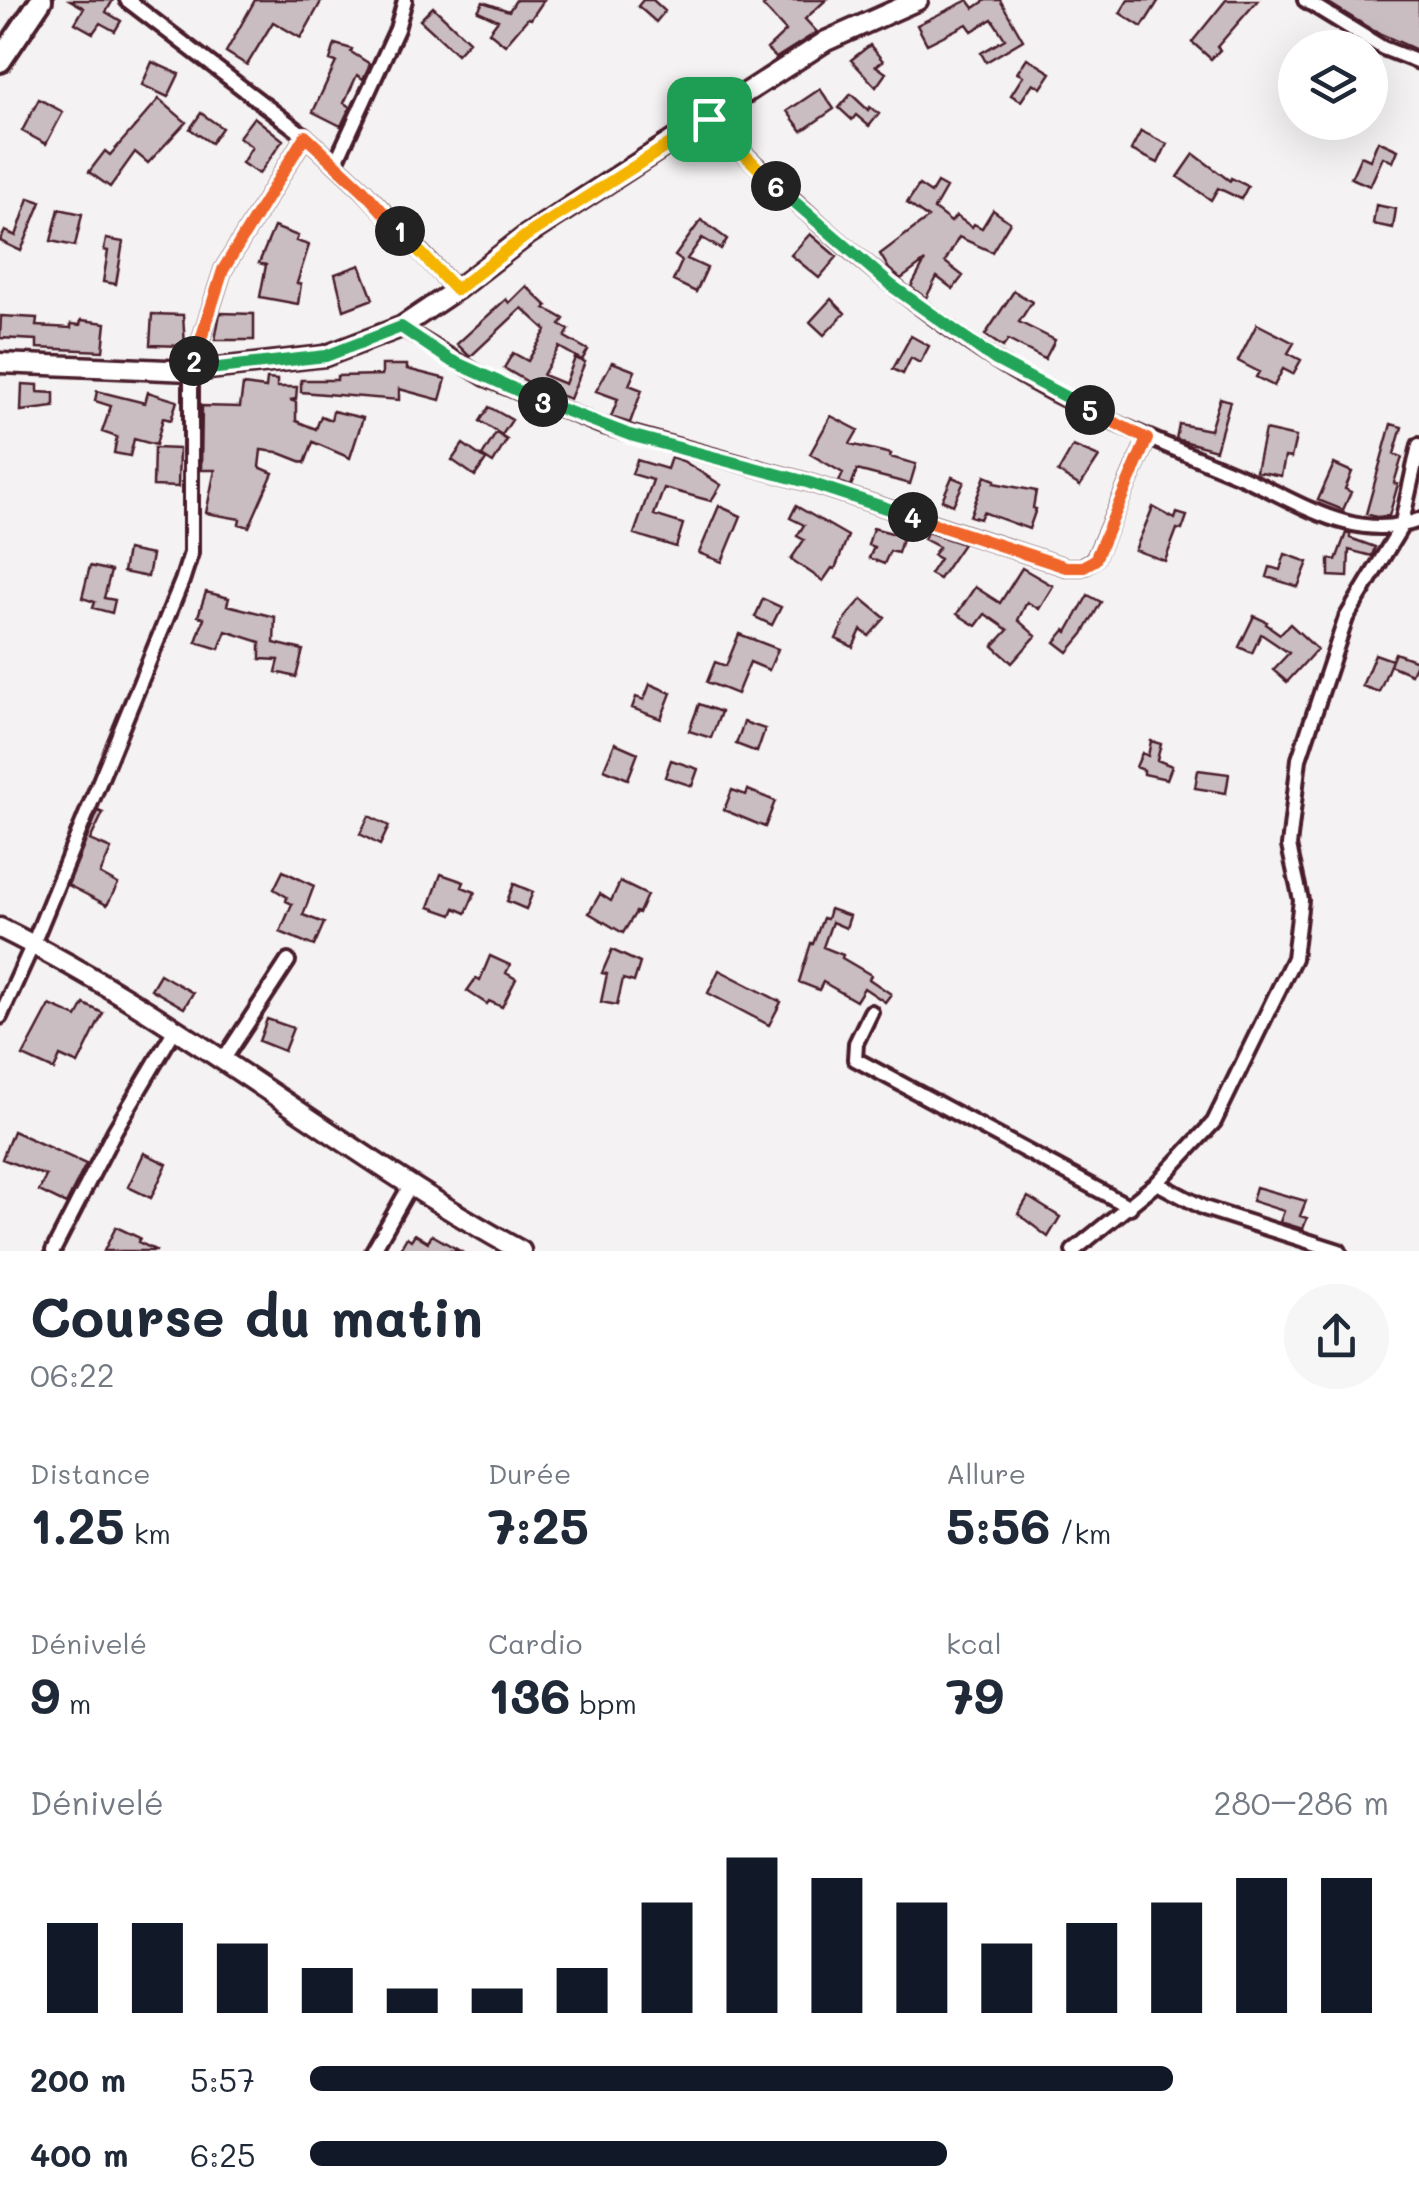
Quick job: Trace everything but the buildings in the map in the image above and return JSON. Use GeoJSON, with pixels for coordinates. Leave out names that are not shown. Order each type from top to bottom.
{"type":"FeatureCollection","features":[{"type":"Feature","properties":{"kind":"main road"},"geometry":{"type":"LineString","coordinates":[[0,61],[41,0]]}},
{"type":"Feature","properties":{"kind":"street"},"geometry":{"type":"LineString","coordinates":[[127,0],[305,136],[363,190],[456,290]]}},
{"type":"Feature","properties":{"kind":"street"},"geometry":{"type":"LineString","coordinates":[[335,164],[397,28],[405,0]]}},
{"type":"Feature","properties":{"kind":"street"},"geometry":{"type":"LineString","coordinates":[[0,363],[191,371],[326,356],[401,327],[527,235],[826,42],[918,0]]}},
{"type":"Feature","properties":{"kind":"street"},"geometry":{"type":"LineString","coordinates":[[1305,0],[1383,48],[1419,62]]}},
{"type":"Feature","properties":{"kind":"street"},"geometry":{"type":"LineString","coordinates":[[709,119],[783,192],[892,286],[996,360],[1147,439],[1344,524],[1402,527],[1419,520]]}},
{"type":"Feature","properties":{"kind":"street"},"geometry":{"type":"LineString","coordinates":[[0,1017],[172,610],[190,554],[191,371],[223,270],[305,136]]}},
{"type":"Feature","properties":{"kind":"street"},"geometry":{"type":"LineString","coordinates":[[401,327],[485,378],[600,424],[807,482],[1066,567],[1082,567],[1095,560],[1147,439]]}},
{"type":"Feature","properties":{"kind":"street"},"geometry":{"type":"LineString","coordinates":[[1073,1251],[1156,1184],[1214,1122],[1294,958],[1301,900],[1289,846],[1298,759],[1346,618],[1402,527],[1419,445]]}},
{"type":"Feature","properties":{"kind":"street"},"geometry":{"type":"LineString","coordinates":[[0,928],[34,944],[521,1251]]}},
{"type":"Feature","properties":{"kind":"street"},"geometry":{"type":"LineString","coordinates":[[222,1062],[288,960]]}},
{"type":"Feature","properties":{"kind":"street"},"geometry":{"type":"LineString","coordinates":[[870,1012],[856,1043],[854,1058],[1130,1207]]}},
{"type":"Feature","properties":{"kind":"street"},"geometry":{"type":"LineString","coordinates":[[53,1251],[115,1130],[174,1031]]}},
{"type":"Feature","properties":{"kind":"street"},"geometry":{"type":"LineString","coordinates":[[373,1251],[411,1184]]}},
{"type":"Feature","properties":{"kind":"street"},"geometry":{"type":"LineString","coordinates":[[1156,1184],[1204,1208],[1338,1251]]}},
{"type":"Feature","properties":{"kind":"route"},"geometry":{"type":"LineString","coordinates":[[709,119],[783,192],[892,286],[996,360],[1147,439],[1095,560],[1082,567],[1066,567],[807,482],[630,435],[485,378],[401,327],[326,356],[191,371],[223,270],[305,136],[363,190],[456,290],[527,235],[709,119]]}}]}
